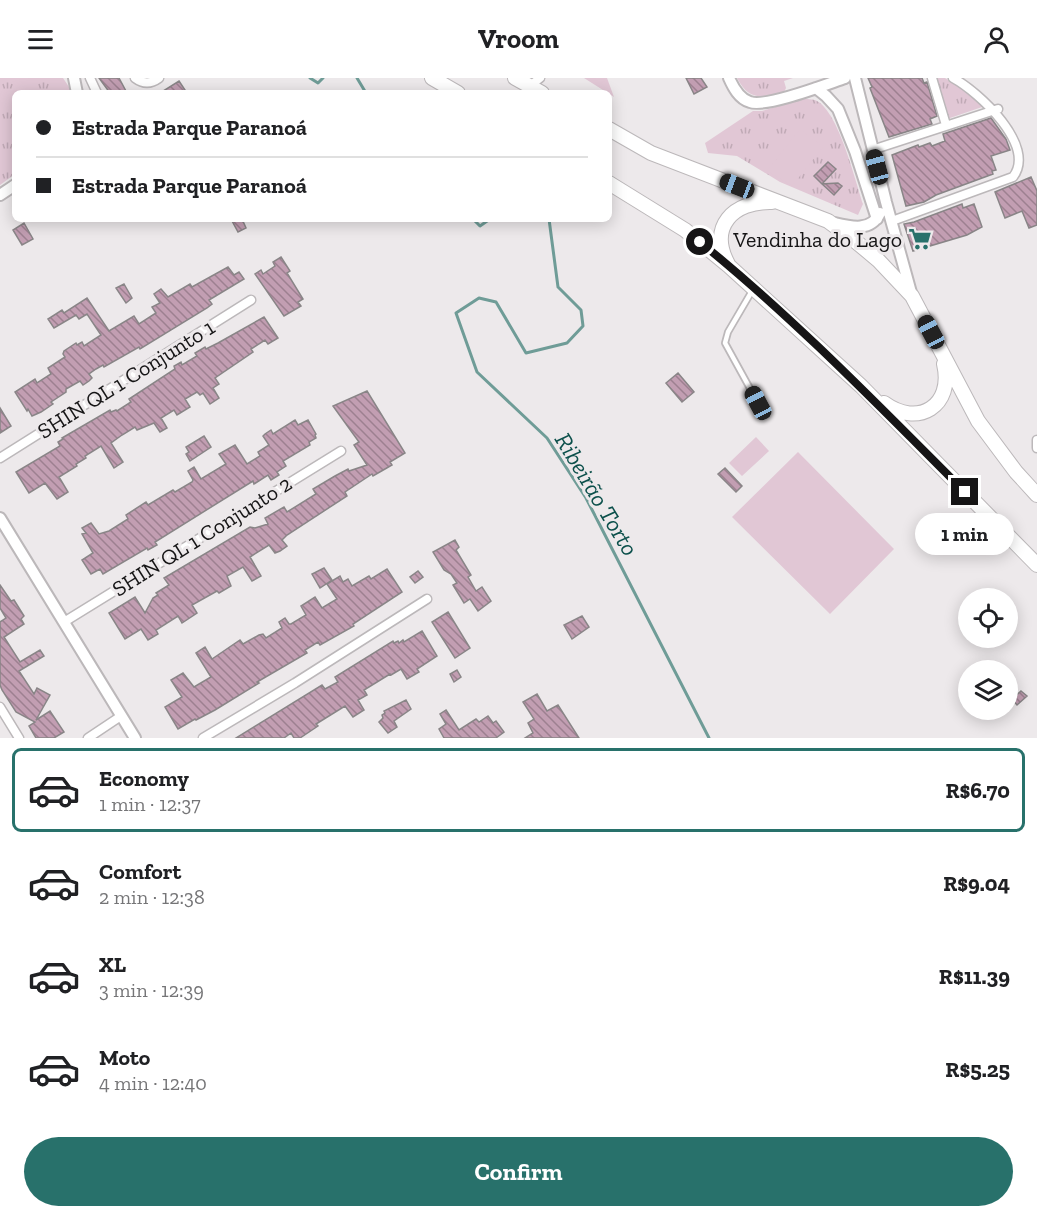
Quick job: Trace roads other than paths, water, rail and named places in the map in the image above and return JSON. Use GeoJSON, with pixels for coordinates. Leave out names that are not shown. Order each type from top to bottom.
{"type":"FeatureCollection","features":[{"type":"Feature","properties":{"kind":"main road"},"geometry":{"type":"LineString","coordinates":[[432,78],[453,90]]}},
{"type":"Feature","properties":{"kind":"main road"},"geometry":{"type":"LineString","coordinates":[[515,78],[538,86]]}},
{"type":"Feature","properties":{"kind":"main road"},"geometry":{"type":"LineString","coordinates":[[612,131],[651,153],[828,221],[878,260],[912,296],[978,421],[1016,472],[1037,495]]}},
{"type":"Feature","properties":{"kind":"main road"},"geometry":{"type":"LineString","coordinates":[[612,185],[685,230],[729,266],[861,386],[1037,565]]}},
{"type":"Feature","properties":{"kind":"main road"},"geometry":{"type":"LineString","coordinates":[[729,266],[722,247],[724,226],[730,216],[735,210],[749,203],[780,202]]}},
{"type":"Feature","properties":{"kind":"main road"},"geometry":{"type":"LineString","coordinates":[[861,386],[903,414],[917,415],[927,412],[943,394],[946,386],[940,349]]}},
{"type":"Feature","properties":{"kind":"street"},"geometry":{"type":"LineString","coordinates":[[135,78],[145,83],[159,78]]}},
{"type":"Feature","properties":{"kind":"street"},"geometry":{"type":"LineString","coordinates":[[729,78],[737,93],[750,102],[763,103],[845,78]]}},
{"type":"Feature","properties":{"kind":"street"},"geometry":{"type":"LineString","coordinates":[[855,78],[912,296]]}},
{"type":"Feature","properties":{"kind":"street"},"geometry":{"type":"LineString","coordinates":[[932,78],[946,125]]}},
{"type":"Feature","properties":{"kind":"street"},"geometry":{"type":"LineString","coordinates":[[953,78],[1011,120]]}},
{"type":"Feature","properties":{"kind":"street"},"geometry":{"type":"LineString","coordinates":[[816,88],[838,109],[855,151],[877,219]]}},
{"type":"Feature","properties":{"kind":"street"},"geometry":{"type":"LineString","coordinates":[[872,150],[998,109]]}},
{"type":"Feature","properties":{"kind":"street"},"geometry":{"type":"LineString","coordinates":[[892,221],[1013,177],[1027,162]]}},
{"type":"Feature","properties":{"kind":"street"},"geometry":{"type":"LineString","coordinates":[[828,221],[852,228],[868,226],[877,219],[886,202]]}},
{"type":"Feature","properties":{"kind":"street","name":"SHIN QL 1 Conjunto 1"},"geometry":{"type":"LineString","coordinates":[[0,458],[251,300]]}},
{"type":"Feature","properties":{"kind":"street"},"geometry":{"type":"LineString","coordinates":[[1037,440],[1037,448]]}},
{"type":"Feature","properties":{"kind":"street","name":"SHIN QL 1 Conjunto 2"},"geometry":{"type":"LineString","coordinates":[[64,621],[341,451]]}},
{"type":"Feature","properties":{"kind":"street"},"geometry":{"type":"LineString","coordinates":[[0,518],[135,738]]}},
{"type":"Feature","properties":{"kind":"street"},"geometry":{"type":"LineString","coordinates":[[203,738],[428,599]]}},
{"type":"Feature","properties":{"kind":"street"},"geometry":{"type":"LineString","coordinates":[[0,707],[19,738]]}},
{"type":"Feature","properties":{"kind":"street"},"geometry":{"type":"LineString","coordinates":[[88,738],[121,716]]}},
{"type":"Feature","properties":{"kind":"lane"},"geometry":{"type":"LineString","coordinates":[[753,289],[728,332],[725,343],[758,403]]}},
{"type":"Feature","properties":{"kind":"waterway","name":"Ribeirão Torto"},"geometry":{"type":"LineString","coordinates":[[310,78],[318,83],[323,78]]}},
{"type":"Feature","properties":{"kind":"waterway","name":"Ribeirão Torto"},"geometry":{"type":"LineString","coordinates":[[357,78],[364,90]]}},
{"type":"Feature","properties":{"kind":"waterway","name":"Ribeirão Torto"},"geometry":{"type":"LineString","coordinates":[[476,222],[480,226],[486,222]]}},
{"type":"Feature","properties":{"kind":"waterway","name":"Ribeirão Torto"},"geometry":{"type":"LineString","coordinates":[[549,222],[558,287],[581,310],[583,326],[567,343],[526,353],[496,302],[479,298],[456,313],[477,372],[547,438],[586,498],[709,738]]}},
{"type":"Feature","properties":{"kind":"place","name":"Vendinha do Lago"},"geometry":{"type":"Point","coordinates":[920,239]}}]}
